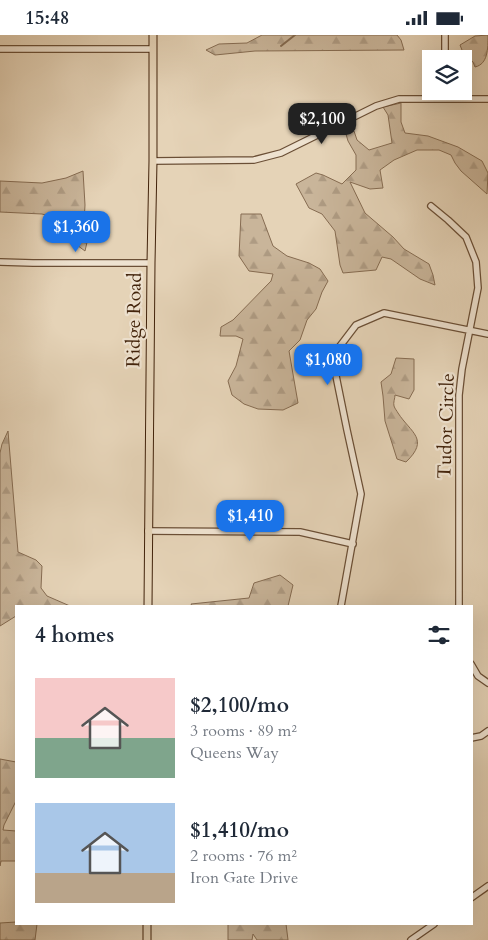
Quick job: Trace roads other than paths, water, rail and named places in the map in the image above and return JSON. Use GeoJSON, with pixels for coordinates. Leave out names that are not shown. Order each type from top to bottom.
{"type":"FeatureCollection","features":[{"type":"Feature","properties":{"kind":"main road","name":"Ridge Road"},"geometry":{"type":"LineString","coordinates":[[148,605],[153,35]]}},
{"type":"Feature","properties":{"kind":"main road"},"geometry":{"type":"LineString","coordinates":[[146,940],[147,925]]}},
{"type":"Feature","properties":{"kind":"street"},"geometry":{"type":"LineString","coordinates":[[445,35],[445,50]]}},
{"type":"Feature","properties":{"kind":"street"},"geometry":{"type":"LineString","coordinates":[[0,49],[153,49]]}},
{"type":"Feature","properties":{"kind":"street"},"geometry":{"type":"LineString","coordinates":[[153,161],[254,160],[281,153],[376,106],[399,99],[422,99]]}},
{"type":"Feature","properties":{"kind":"street"},"geometry":{"type":"LineString","coordinates":[[472,99],[488,99]]}},
{"type":"Feature","properties":{"kind":"street","name":"Tudor Circle"},"geometry":{"type":"LineString","coordinates":[[431,206],[466,237],[476,262],[478,288],[462,369],[459,395],[459,605]]}},
{"type":"Feature","properties":{"kind":"street"},"geometry":{"type":"LineString","coordinates":[[0,262],[151,263]]}},
{"type":"Feature","properties":{"kind":"street"},"geometry":{"type":"LineString","coordinates":[[341,605],[361,493],[336,371],[337,350],[356,325],[384,313],[488,334]]}},
{"type":"Feature","properties":{"kind":"street"},"geometry":{"type":"LineString","coordinates":[[148,531],[300,532],[353,544]]}},
{"type":"Feature","properties":{"kind":"street"},"geometry":{"type":"LineString","coordinates":[[473,667],[478,676],[488,683]]}},
{"type":"Feature","properties":{"kind":"street"},"geometry":{"type":"LineString","coordinates":[[473,738],[481,737],[488,731]]}},
{"type":"Feature","properties":{"kind":"street"},"geometry":{"type":"LineString","coordinates":[[473,897],[488,886]]}},
{"type":"Feature","properties":{"kind":"street"},"geometry":{"type":"LineString","coordinates":[[411,940],[433,925]]}},
{"type":"Feature","properties":{"kind":"waterway"},"geometry":{"type":"LineString","coordinates":[[281,46],[295,35]]}}]}
